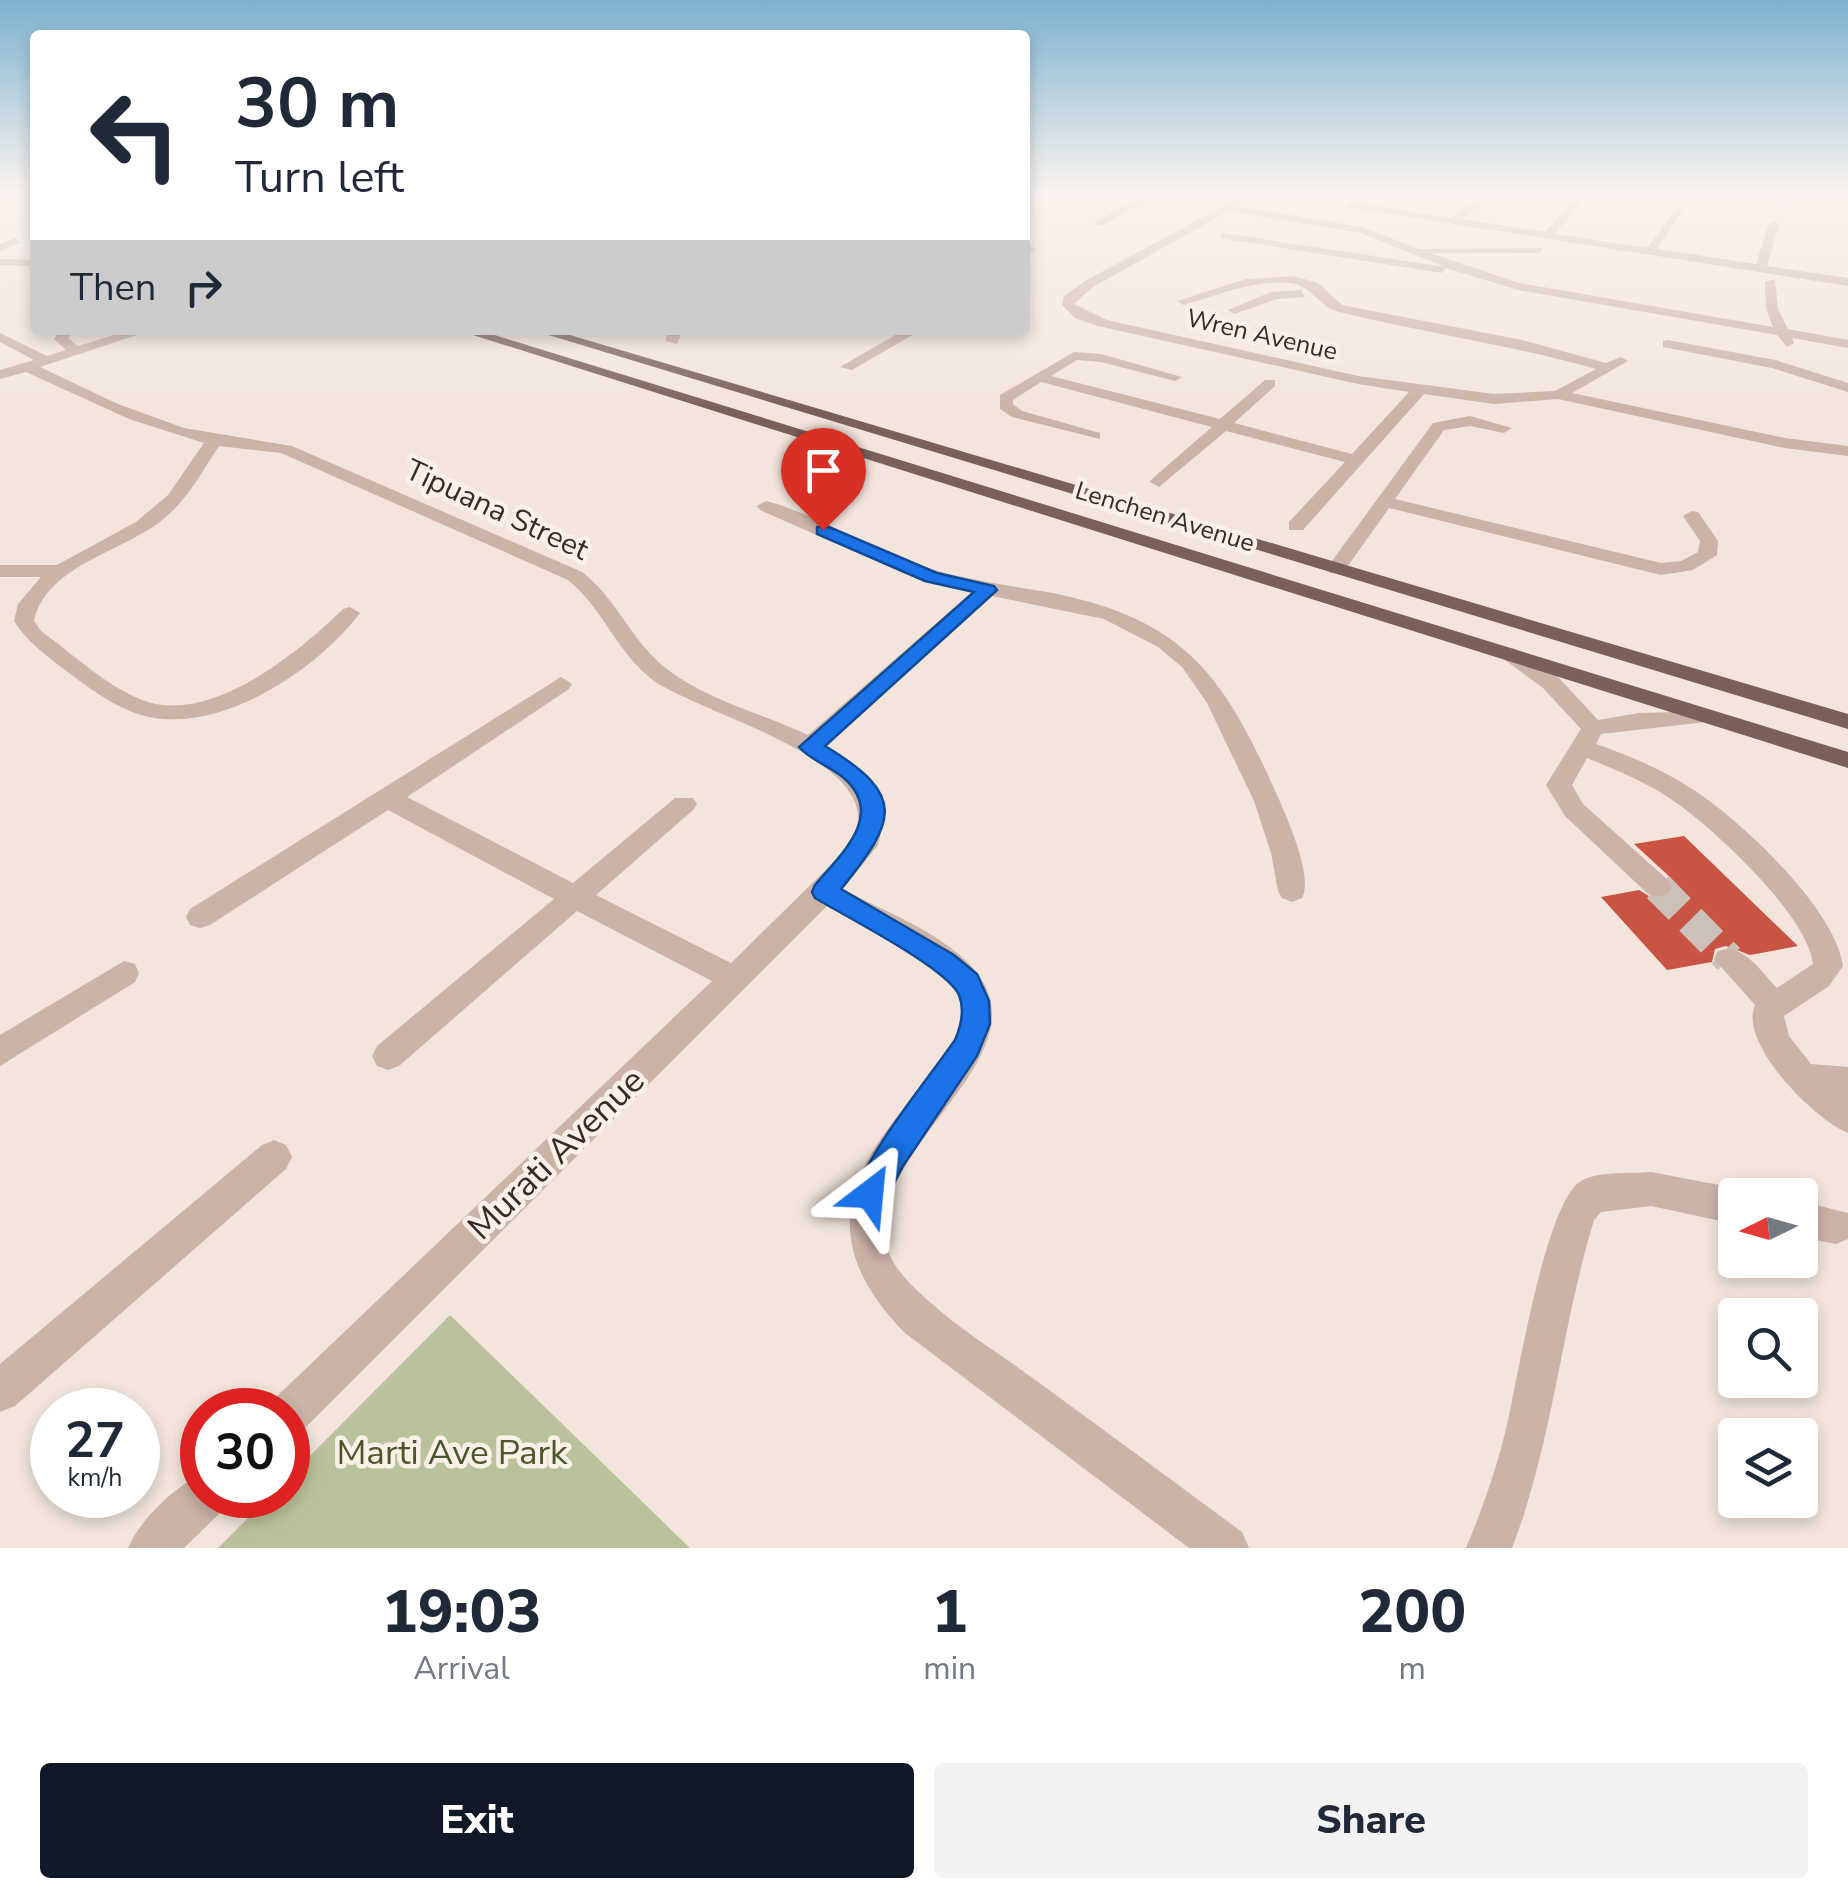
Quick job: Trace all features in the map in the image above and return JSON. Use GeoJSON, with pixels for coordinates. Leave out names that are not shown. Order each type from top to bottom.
{"type":"FeatureCollection","features":[{"type":"Feature","properties":{"kind":"main road","name":"Lenchen Avenue"},"geometry":{"type":"LineString","coordinates":[[480,335],[1848,760]]}},
{"type":"Feature","properties":{"kind":"main road","name":"Lenchen Avenue"},"geometry":{"type":"LineString","coordinates":[[557,335],[1848,722]]}},
{"type":"Feature","properties":{"kind":"street","name":"Wren Avenue"},"geometry":{"type":"LineString","coordinates":[[1126,264],[1068,299],[1068,305],[1080,315],[1103,323],[1420,390],[1494,399],[1558,395]]}},
{"type":"Feature","properties":{"kind":"street"},"geometry":{"type":"LineString","coordinates":[[1389,264],[1462,270]]}},
{"type":"Feature","properties":{"kind":"street"},"geometry":{"type":"LineString","coordinates":[[1448,264],[1535,289],[1848,344]]}},
{"type":"Feature","properties":{"kind":"street"},"geometry":{"type":"LineString","coordinates":[[1656,264],[1848,294]]}},
{"type":"Feature","properties":{"kind":"street"},"geometry":{"type":"LineString","coordinates":[[1720,264],[1848,282]]}},
{"type":"Feature","properties":{"kind":"street"},"geometry":{"type":"LineString","coordinates":[[1760,270],[1762,264]]}},
{"type":"Feature","properties":{"kind":"street"},"geometry":{"type":"LineString","coordinates":[[1183,301],[1275,280],[1308,283],[1324,295],[1328,304],[1338,308],[1614,365],[1558,395]]}},
{"type":"Feature","properties":{"kind":"street"},"geometry":{"type":"LineString","coordinates":[[1771,282],[1770,304],[1800,371]]}},
{"type":"Feature","properties":{"kind":"street"},"geometry":{"type":"LineString","coordinates":[[1234,310],[1275,296],[1324,295]]}},
{"type":"Feature","properties":{"kind":"street"},"geometry":{"type":"LineString","coordinates":[[64,335],[61,339],[73,353]]}},
{"type":"Feature","properties":{"kind":"street"},"geometry":{"type":"LineString","coordinates":[[0,375],[129,335]]}},
{"type":"Feature","properties":{"kind":"street"},"geometry":{"type":"LineString","coordinates":[[73,353],[144,335]]}},
{"type":"Feature","properties":{"kind":"street"},"geometry":{"type":"LineString","coordinates":[[847,367],[905,335]]}},
{"type":"Feature","properties":{"kind":"street","name":"Tipuana Street"},"geometry":{"type":"LineString","coordinates":[[0,337],[37,364],[138,419],[214,441],[252,441],[286,448],[574,576],[607,602],[638,652],[667,680],[810,747],[852,772],[870,794],[875,814],[868,839],[824,892]]}},
{"type":"Feature","properties":{"kind":"street"},"geometry":{"type":"LineString","coordinates":[[1668,344],[1800,371],[1848,388]]}},
{"type":"Feature","properties":{"kind":"street"},"geometry":{"type":"LineString","coordinates":[[1094,436],[1017,414],[1005,406],[1005,398],[1070,357],[1175,376]]}},
{"type":"Feature","properties":{"kind":"street"},"geometry":{"type":"LineString","coordinates":[[1038,377],[1354,459]]}},
{"type":"Feature","properties":{"kind":"street"},"geometry":{"type":"LineString","coordinates":[[1159,482],[1270,383]]}},
{"type":"Feature","properties":{"kind":"street"},"geometry":{"type":"LineString","coordinates":[[1296,526],[1420,390]]}},
{"type":"Feature","properties":{"kind":"street"},"geometry":{"type":"LineString","coordinates":[[1558,395],[1786,444],[1848,451]]}},
{"type":"Feature","properties":{"kind":"street"},"geometry":{"type":"LineString","coordinates":[[1336,569],[1439,426],[1470,421],[1504,428]]}},
{"type":"Feature","properties":{"kind":"street"},"geometry":{"type":"LineString","coordinates":[[214,441],[156,517],[60,572],[29,599],[24,621],[33,635],[134,704],[154,710],[200,708],[250,688],[310,653],[350,613]]}},
{"type":"Feature","properties":{"kind":"street"},"geometry":{"type":"LineString","coordinates":[[1384,502],[1662,569],[1686,566],[1707,555],[1709,541],[1692,516]]}},
{"type":"Feature","properties":{"kind":"street"},"geometry":{"type":"LineString","coordinates":[[766,506],[932,578],[1053,599],[1114,615],[1166,641],[1210,687],[1270,802],[1288,858],[1292,892]]}},
{"type":"Feature","properties":{"kind":"street"},"geometry":{"type":"LineString","coordinates":[[0,571],[60,572]]}},
{"type":"Feature","properties":{"kind":"street"},"geometry":{"type":"LineString","coordinates":[[810,747],[988,590]]}},
{"type":"Feature","properties":{"kind":"street"},"geometry":{"type":"LineString","coordinates":[[1513,655],[1551,683],[1587,738],[1700,808],[1780,887],[1819,935],[1830,959],[1828,967],[1821,976],[1774,1005],[1767,1012],[1768,1024],[1778,1048],[1848,1118]]}},
{"type":"Feature","properties":{"kind":"street"},"geometry":{"type":"LineString","coordinates":[[200,918],[560,684]]}},
{"type":"Feature","properties":{"kind":"street"},"geometry":{"type":"LineString","coordinates":[[1658,887],[1562,796],[1558,784],[1587,738],[1639,720],[1707,716]]}},
{"type":"Feature","properties":{"kind":"street"},"geometry":{"type":"LineString","coordinates":[[387,798],[735,979]]}},
{"type":"Feature","properties":{"kind":"street"},"geometry":{"type":"LineString","coordinates":[[388,1056],[684,804]]}},
{"type":"Feature","properties":{"kind":"street"},"geometry":{"type":"LineString","coordinates":[[824,892],[944,962],[968,982],[975,1001],[976,1024],[967,1047],[891,1156],[870,1194],[866,1228],[872,1260],[888,1288],[919,1318],[1226,1548]]}},
{"type":"Feature","properties":{"kind":"street","name":"Murati Avenue"},"geometry":{"type":"LineString","coordinates":[[310,1394],[824,892]]}},
{"type":"Feature","properties":{"kind":"street"},"geometry":{"type":"LineString","coordinates":[[1729,959],[1774,1005]]}},
{"type":"Feature","properties":{"kind":"street"},"geometry":{"type":"LineString","coordinates":[[0,1052],[124,973]]}},
{"type":"Feature","properties":{"kind":"street"},"geometry":{"type":"LineString","coordinates":[[1804,1078],[1848,1082]]}},
{"type":"Feature","properties":{"kind":"street"},"geometry":{"type":"LineString","coordinates":[[0,1391],[274,1158]]}},
{"type":"Feature","properties":{"kind":"street"},"geometry":{"type":"LineString","coordinates":[[1489,1548],[1520,1448],[1546,1330],[1579,1211],[1591,1195],[1634,1188],[1718,1203]]}},
{"type":"Feature","properties":{"kind":"street"},"geometry":{"type":"LineString","coordinates":[[1818,1222],[1836,1226]]}},
{"type":"Feature","properties":{"kind":"street"},"geometry":{"type":"LineString","coordinates":[[151,1548],[182,1518]]}},
{"type":"Feature","properties":{"kind":"green space","name":"Marti Ave Park"},"geometry":{"type":"Polygon","coordinates":[[[450,1315],[690,1548],[218,1548],[248,1518],[310,1518],[310,1456],[450,1315]]]}},
{"type":"Feature","properties":{"kind":"building"},"geometry":{"type":"Polygon","coordinates":[[[1684,836],[1798,946],[1750,955],[1726,946],[1715,949],[1712,962],[1667,970],[1601,897],[1639,890],[1657,901],[1669,898],[1675,889],[1671,878],[1634,844],[1684,836]]]}},
{"type":"Feature","properties":{"kind":"tunnel"},"geometry":{"type":"LineString","coordinates":[[1658,887],[1729,959]]}},
{"type":"Feature","properties":{"kind":"route"},"geometry":{"type":"LineString","coordinates":[[823,530],[932,578],[988,590],[810,747],[852,772],[870,794],[875,814],[868,839],[824,892],[944,962],[968,982],[975,1001],[976,1024],[967,1047],[891,1156],[870,1194]]}}]}
